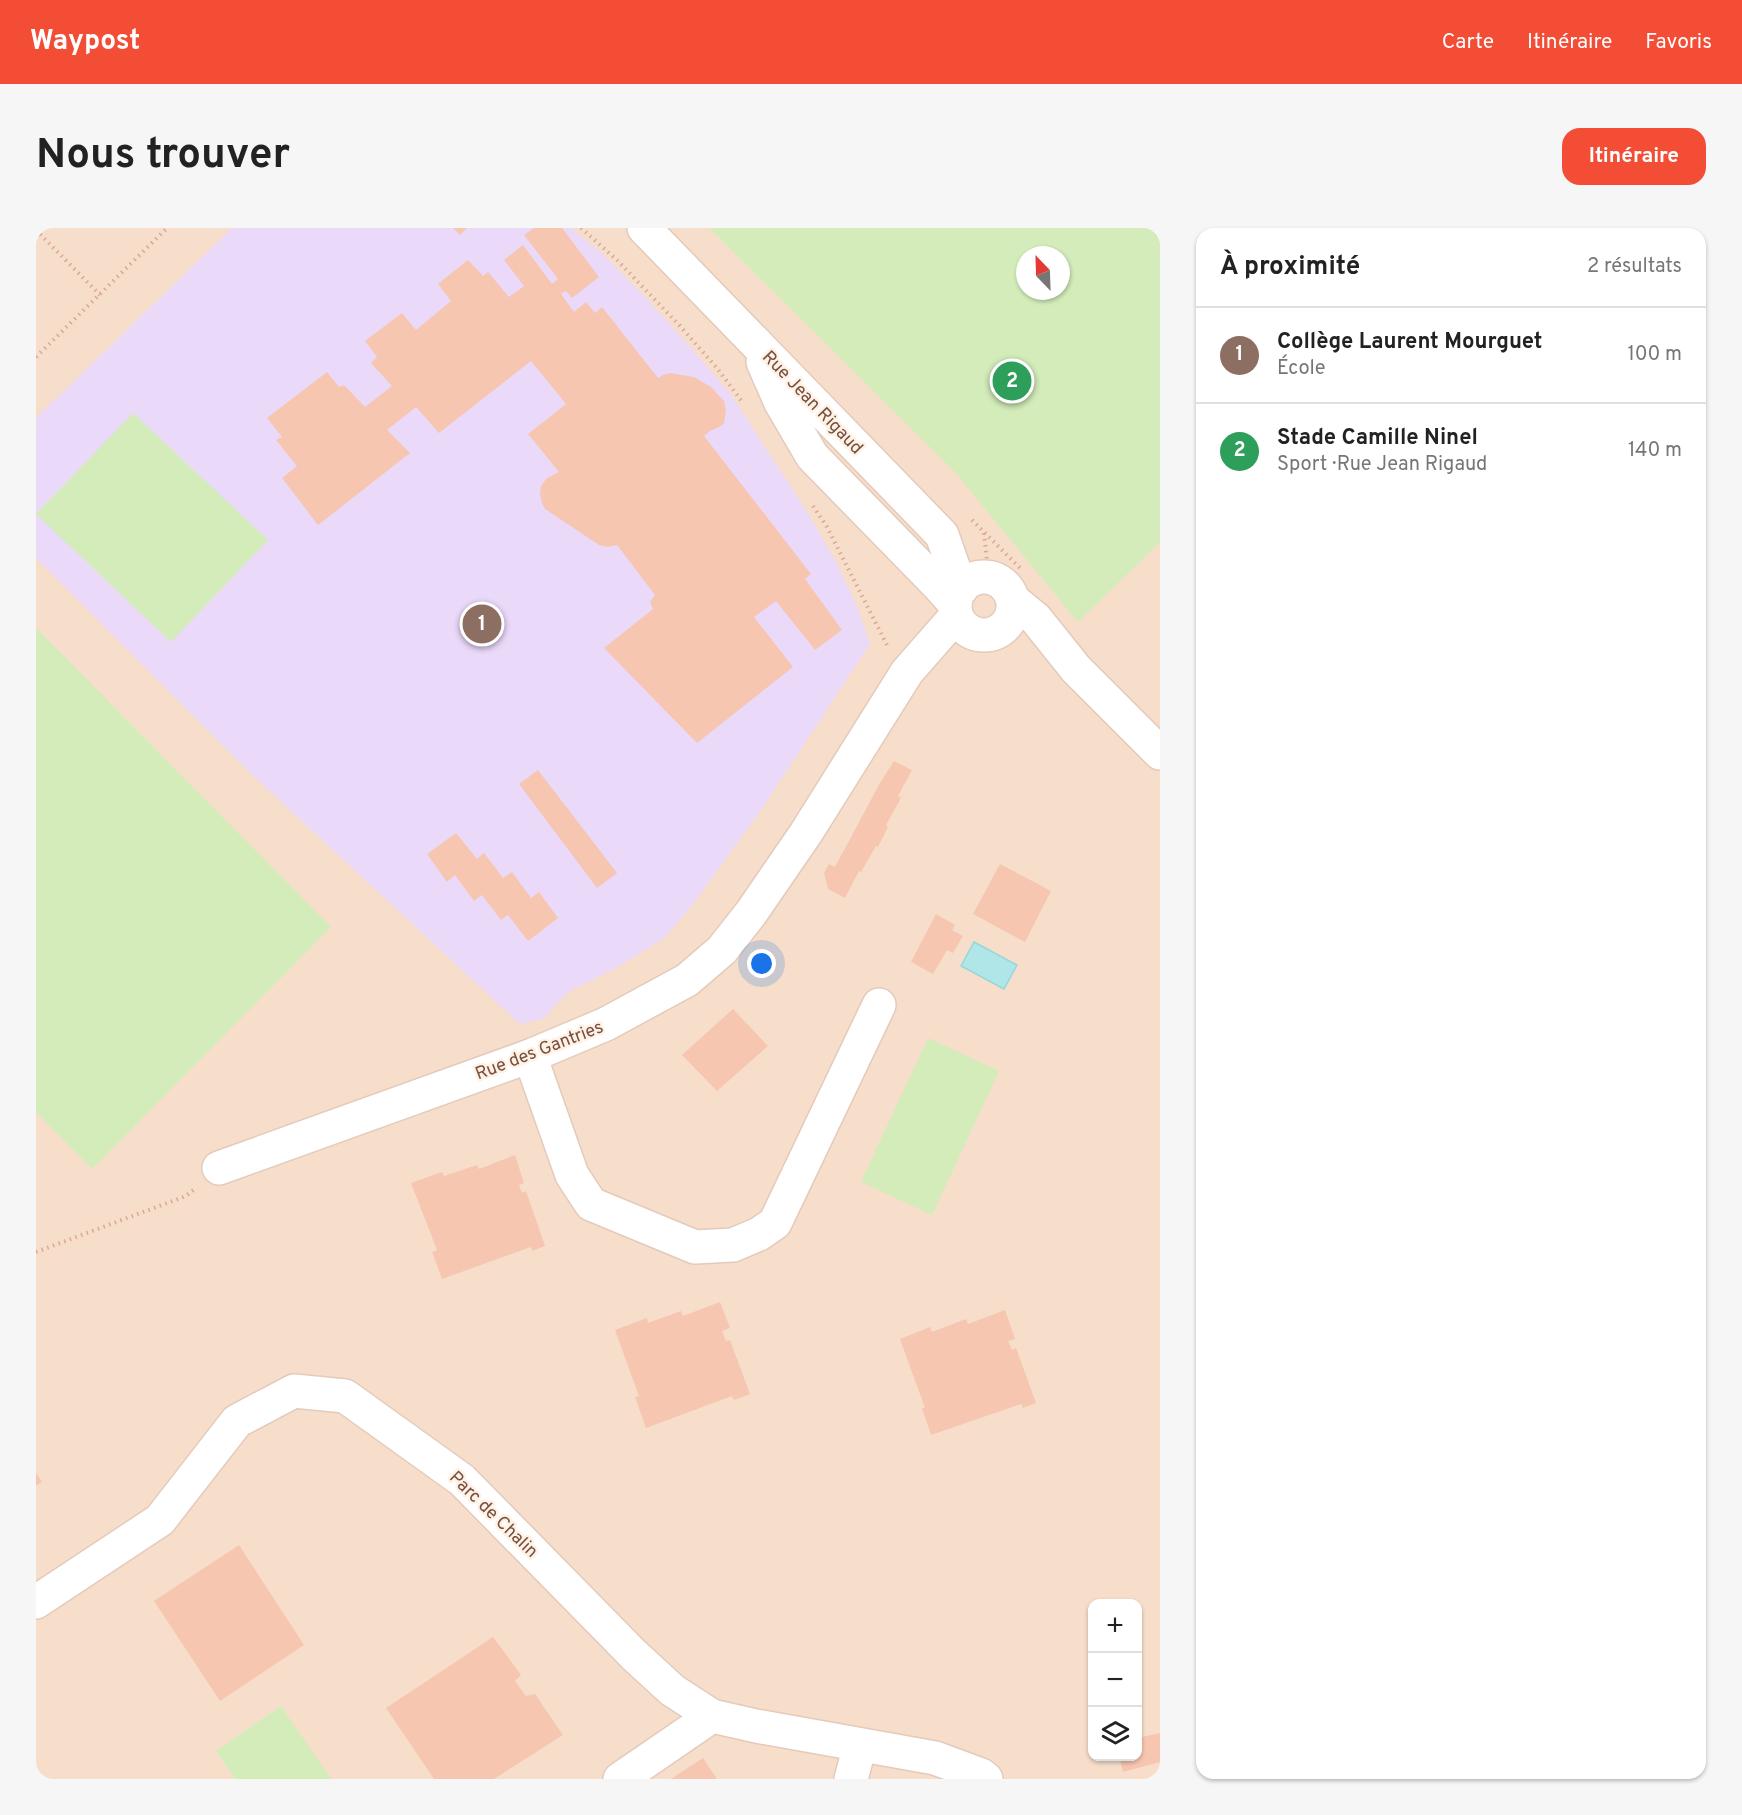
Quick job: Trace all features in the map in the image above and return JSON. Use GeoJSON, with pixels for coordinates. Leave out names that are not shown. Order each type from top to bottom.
{"type":"FeatureCollection","features":[{"type":"Feature","properties":{"kind":"street","name":"Rue Jean Rigaud"},"geometry":{"type":"LineString","coordinates":[[644,228],[942,535],[959,594]]}},
{"type":"Feature","properties":{"kind":"street"},"geometry":{"type":"LineString","coordinates":[[754,341],[781,403],[812,456],[959,594],[961,624],[968,631],[1000,622],[1036,619],[1076,669],[1160,753]]}},
{"type":"Feature","properties":{"kind":"street"},"geometry":{"type":"LineString","coordinates":[[959,594],[1001,582],[1006,587],[1000,622]]}},
{"type":"Feature","properties":{"kind":"street","name":"Rue des Gantries"},"geometry":{"type":"LineString","coordinates":[[219,1168],[530,1056],[606,1024],[687,980],[722,950],[752,913],[959,594]]}},
{"type":"Feature","properties":{"kind":"street"},"geometry":{"type":"LineString","coordinates":[[907,672],[1000,622]]}},
{"type":"Feature","properties":{"kind":"street"},"geometry":{"type":"LineString","coordinates":[[530,1056],[572,1175],[591,1204],[695,1247],[733,1245],[759,1234],[775,1223],[879,1005]]}},
{"type":"Feature","properties":{"kind":"street","name":"Parc de Chalin"},"geometry":{"type":"LineString","coordinates":[[36,1602],[160,1520],[237,1421],[294,1391],[345,1396],[462,1479],[634,1655],[672,1690],[712,1716],[860,1746],[935,1758],[986,1778]]}},
{"type":"Feature","properties":{"kind":"street"},"geometry":{"type":"LineString","coordinates":[[620,1779],[712,1716]]}},
{"type":"Feature","properties":{"kind":"street"},"geometry":{"type":"LineString","coordinates":[[851,1779],[860,1746]]}},
{"type":"Feature","properties":{"kind":"path"},"geometry":{"type":"LineString","coordinates":[[36,357],[167,228]]}},
{"type":"Feature","properties":{"kind":"path"},"geometry":{"type":"LineString","coordinates":[[581,228],[617,260],[680,326],[717,368],[746,406]]}},
{"type":"Feature","properties":{"kind":"path"},"geometry":{"type":"LineString","coordinates":[[36,230],[100,295]]}},
{"type":"Feature","properties":{"kind":"path"},"geometry":{"type":"LineString","coordinates":[[810,501],[827,527],[884,641],[907,672]]}},
{"type":"Feature","properties":{"kind":"path"},"geometry":{"type":"LineString","coordinates":[[959,594],[986,552],[984,532]]}},
{"type":"Feature","properties":{"kind":"path"},"geometry":{"type":"LineString","coordinates":[[36,1252],[186,1196],[219,1168]]}},
{"type":"Feature","properties":{"kind":"shaded area"},"geometry":{"type":"Polygon","coordinates":[[[36,228],[1160,228],[1160,1779],[36,1779],[36,228]]]}},
{"type":"Feature","properties":{"kind":"shaded area"},"geometry":{"type":"Polygon","coordinates":[[[232,228],[571,228],[606,257],[644,296],[732,396],[809,515],[835,560],[856,604],[870,644],[761,810],[691,907],[664,938],[618,967],[568,992],[543,1019],[520,1024],[250,773],[36,558],[36,418],[232,228]]]}},
{"type":"Feature","properties":{"kind":"green space"},"geometry":{"type":"Polygon","coordinates":[[[709,228],[1160,228],[1160,542],[1078,622],[954,471],[709,228]]]}},
{"type":"Feature","properties":{"kind":"green space"},"geometry":{"type":"Polygon","coordinates":[[[133,413],[268,540],[171,642],[36,514],[133,413]]]}},
{"type":"Feature","properties":{"kind":"green space"},"geometry":{"type":"Polygon","coordinates":[[[36,628],[331,927],[92,1169],[36,1112],[36,628]]]}},
{"type":"Feature","properties":{"kind":"green space"},"geometry":{"type":"Polygon","coordinates":[[[928,1038],[999,1071],[932,1215],[861,1182],[928,1038]]]}},
{"type":"Feature","properties":{"kind":"green space"},"geometry":{"type":"Polygon","coordinates":[[[281,1706],[331,1779],[235,1779],[216,1751],[281,1706]]]}},
{"type":"Feature","properties":{"kind":"water"},"geometry":{"type":"Polygon","coordinates":[[[974,942],[1017,965],[1004,989],[961,966],[974,942]]]}},
{"type":"Feature","properties":{"kind":"building"},"geometry":{"type":"Polygon","coordinates":[[[453,228],[467,228],[460,235],[453,228]]]}},
{"type":"Feature","properties":{"kind":"building"},"geometry":{"type":"Polygon","coordinates":[[[534,228],[562,228],[599,277],[572,298],[566,291],[561,294],[574,312],[586,302],[595,313],[602,307],[658,378],[670,373],[694,377],[711,387],[724,401],[726,410],[724,423],[704,436],[811,574],[805,579],[842,630],[815,650],[776,601],[754,617],[793,667],[697,743],[604,648],[653,609],[650,602],[655,595],[617,545],[607,547],[599,545],[545,509],[540,494],[541,486],[547,478],[559,472],[528,434],[566,404],[531,361],[439,433],[416,407],[387,430],[410,453],[318,525],[282,478],[297,466],[276,440],[282,437],[267,418],[327,372],[339,387],[344,385],[365,407],[392,386],[371,363],[377,357],[365,341],[402,313],[416,330],[451,301],[438,284],[468,260],[483,276],[488,272],[509,297],[524,286],[504,260],[523,245],[552,284],[558,279],[524,235],[534,228]]]}},
{"type":"Feature","properties":{"kind":"building"},"geometry":{"type":"Polygon","coordinates":[[[894,761],[912,770],[898,796],[901,798],[886,825],[888,827],[878,847],[876,846],[861,872],[859,871],[845,898],[828,889],[824,873],[829,864],[835,867],[894,761]]]}},
{"type":"Feature","properties":{"kind":"building"},"geometry":{"type":"Polygon","coordinates":[[[538,770],[617,873],[597,888],[519,784],[538,770]]]}},
{"type":"Feature","properties":{"kind":"building"},"geometry":{"type":"Polygon","coordinates":[[[456,833],[477,859],[484,853],[503,878],[512,872],[531,898],[539,892],[558,918],[528,941],[508,915],[501,920],[482,895],[474,901],[455,875],[447,882],[427,854],[456,833]]]}},
{"type":"Feature","properties":{"kind":"building"},"geometry":{"type":"Polygon","coordinates":[[[1000,864],[1051,891],[1025,942],[973,914],[1000,864]]]}},
{"type":"Feature","properties":{"kind":"building"},"geometry":{"type":"Polygon","coordinates":[[[936,914],[955,925],[952,930],[963,936],[953,953],[947,950],[933,974],[911,962],[936,914]]]}},
{"type":"Feature","properties":{"kind":"building"},"geometry":{"type":"Polygon","coordinates":[[[733,1009],[768,1046],[717,1091],[682,1055],[733,1009]]]}},
{"type":"Feature","properties":{"kind":"building"},"geometry":{"type":"Polygon","coordinates":[[[515,1155],[524,1183],[519,1185],[522,1193],[526,1191],[545,1246],[532,1251],[531,1247],[442,1279],[432,1252],[437,1250],[411,1183],[442,1172],[444,1176],[477,1165],[479,1169],[515,1155]]]}},
{"type":"Feature","properties":{"kind":"building"},"geometry":{"type":"Polygon","coordinates":[[[720,1302],[730,1328],[722,1331],[726,1341],[730,1340],[750,1394],[734,1400],[732,1396],[646,1428],[635,1397],[639,1396],[615,1330],[647,1318],[648,1323],[681,1311],[683,1316],[720,1302]]]}},
{"type":"Feature","properties":{"kind":"building"},"geometry":{"type":"Polygon","coordinates":[[[1005,1310],[1015,1339],[1008,1341],[1012,1350],[1016,1348],[1036,1403],[1023,1408],[1021,1404],[931,1435],[922,1408],[925,1408],[900,1339],[930,1327],[932,1332],[966,1319],[968,1324],[1005,1310]]]}},
{"type":"Feature","properties":{"kind":"building"},"geometry":{"type":"Polygon","coordinates":[[[36,1473],[42,1482],[36,1486],[36,1473]]]}},
{"type":"Feature","properties":{"kind":"building"},"geometry":{"type":"Polygon","coordinates":[[[239,1545],[304,1645],[220,1701],[154,1601],[239,1545]]]}},
{"type":"Feature","properties":{"kind":"building"},"geometry":{"type":"Polygon","coordinates":[[[493,1637],[521,1675],[515,1681],[526,1696],[535,1694],[563,1735],[494,1779],[434,1779],[386,1708],[493,1637]]]}},
{"type":"Feature","properties":{"kind":"building"},"geometry":{"type":"Polygon","coordinates":[[[1160,1733],[1160,1762],[1123,1772],[1120,1761],[1142,1761],[1142,1737],[1160,1733]]]}},
{"type":"Feature","properties":{"kind":"building"},"geometry":{"type":"Polygon","coordinates":[[[703,1758],[717,1779],[671,1779],[703,1758]]]}},
{"type":"Feature","properties":{"kind":"place","name":"Stade Camille Ninel"},"geometry":{"type":"Point","coordinates":[1012,381]}},
{"type":"Feature","properties":{"kind":"place","name":"Collège Laurent Mourguet"},"geometry":{"type":"Point","coordinates":[482,624]}}]}
